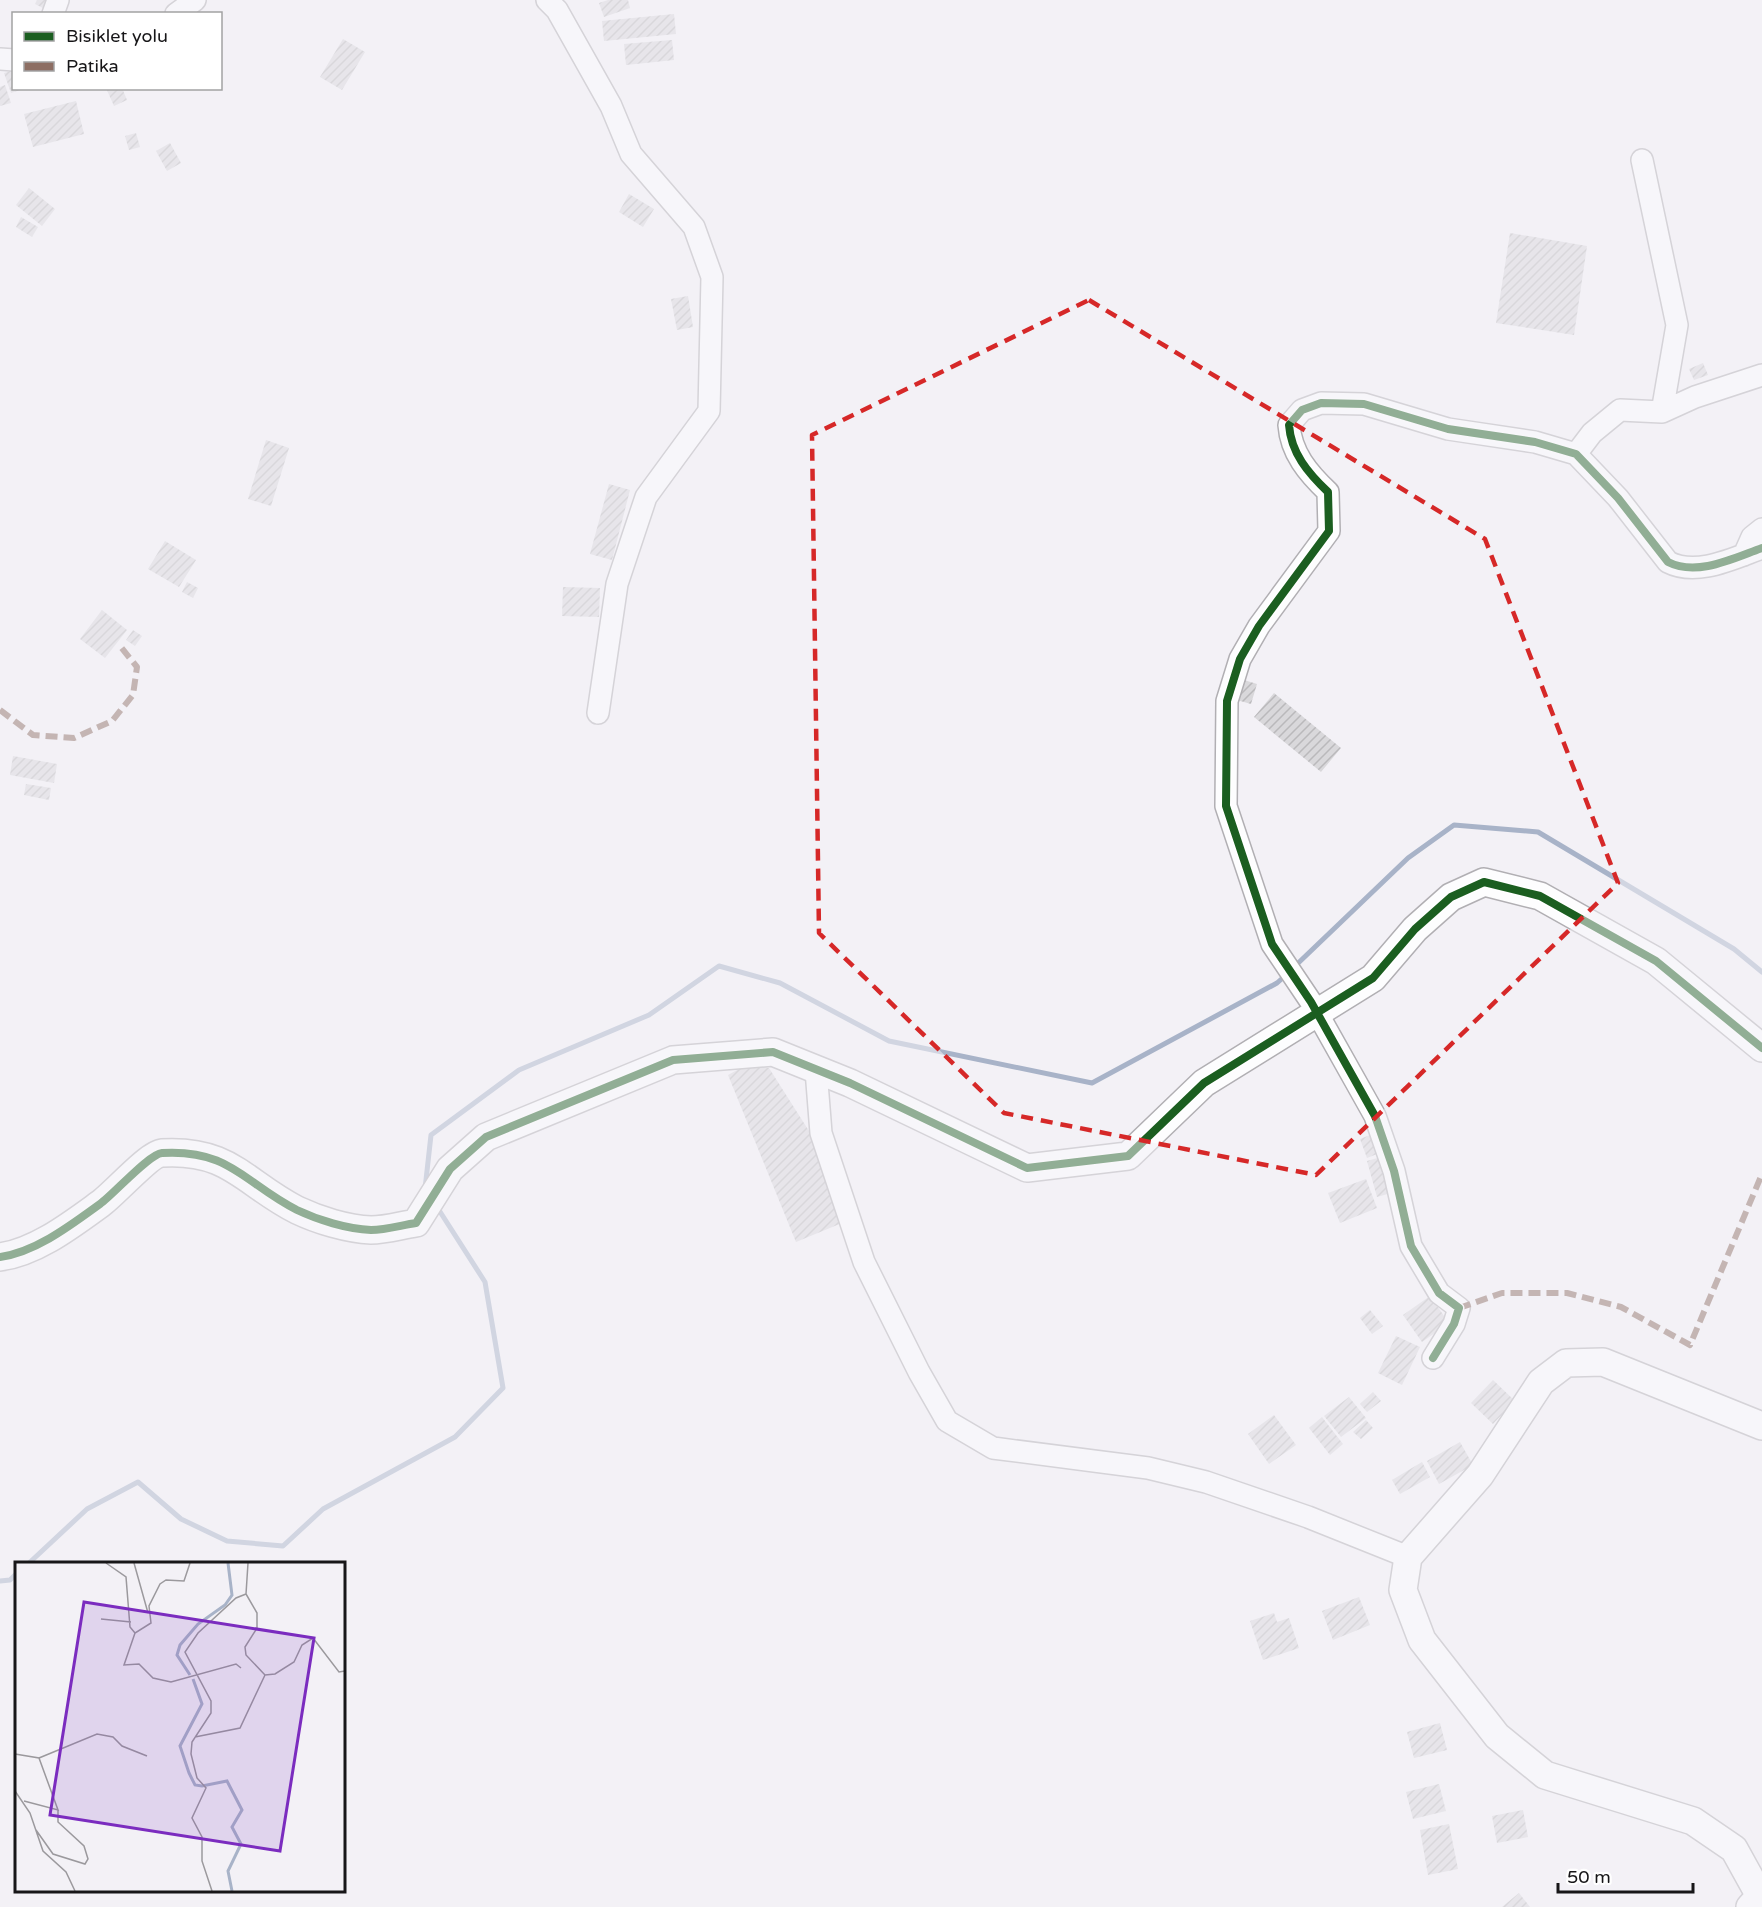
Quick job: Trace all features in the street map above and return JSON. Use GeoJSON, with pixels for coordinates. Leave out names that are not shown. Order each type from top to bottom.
{"type":"FeatureCollection","features":[{"type":"Feature","properties":{"kind":"street"},"geometry":{"type":"LineString","coordinates":[[179,12],[195,0]]}},
{"type":"Feature","properties":{"kind":"street"},"geometry":{"type":"LineString","coordinates":[[547,0],[557,10],[611,106],[631,154],[694,227],[712,277],[709,411],[646,497],[617,584],[598,713]]}},
{"type":"Feature","properties":{"kind":"street"},"geometry":{"type":"LineString","coordinates":[[1642,160],[1677,325],[1662,412]]}},
{"type":"Feature","properties":{"kind":"street"},"geometry":{"type":"LineString","coordinates":[[1576,454],[1592,433],[1620,410],[1662,412],[1695,397],[1762,375]]}},
{"type":"Feature","properties":{"kind":"street"},"geometry":{"type":"LineString","coordinates":[[1433,1358],[1454,1324],[1459,1308],[1439,1293],[1410,1246],[1394,1171],[1375,1116],[1314,1007],[1272,944],[1226,806],[1227,701],[1240,659],[1259,626],[1329,531],[1328,492],[1309,473],[1291,443],[1289,425],[1302,410],[1321,403],[1364,404],[1448,429],[1535,442],[1576,454],[1618,498],[1668,562],[1678,567],[1713,566],[1753,551],[1752,537],[1762,529]]}},
{"type":"Feature","properties":{"kind":"street"},"geometry":{"type":"LineString","coordinates":[[0,1257],[14,1255],[46,1239],[101,1204],[158,1153],[190,1152],[209,1156],[237,1169],[297,1210],[346,1226],[373,1230],[416,1223],[450,1170],[486,1137],[673,1060],[773,1052],[850,1083],[1027,1168],[1128,1156],[1204,1083],[1314,1007],[1373,978],[1415,929],[1451,897],[1484,882],[1540,896],[1656,961],[1762,1048]]}},
{"type":"Feature","properties":{"kind":"street"},"geometry":{"type":"LineString","coordinates":[[816,1070],[821,1133],[864,1262],[919,1372],[947,1421],[993,1448],[1148,1468],[1206,1482],[1308,1517],[1408,1557]]}},
{"type":"Feature","properties":{"kind":"street"},"geometry":{"type":"LineString","coordinates":[[1750,1907],[1760,1896],[1734,1850],[1693,1821],[1545,1774],[1497,1736],[1422,1640],[1403,1590],[1408,1557],[1480,1475],[1541,1382],[1566,1363],[1604,1362],[1762,1426]]}},
{"type":"Feature","properties":{"kind":"highlighted area"},"geometry":{"type":"Polygon","coordinates":[[[1089,300],[1485,539],[1618,883],[1316,1175],[1004,1113],[819,933],[812,435],[1089,300]]]}},
{"type":"Feature","properties":{"kind":"building"},"geometry":{"type":"Polygon","coordinates":[[[37,0],[52,0],[47,10],[35,4],[37,0]]]}},
{"type":"Feature","properties":{"kind":"building"},"geometry":{"type":"Polygon","coordinates":[[[608,0],[628,0],[630,8],[604,17],[599,3],[608,0]]]}},
{"type":"Feature","properties":{"kind":"building"},"geometry":{"type":"Polygon","coordinates":[[[674,14],[676,34],[604,41],[602,21],[674,14]]]}},
{"type":"Feature","properties":{"kind":"building"},"geometry":{"type":"Polygon","coordinates":[[[343,39],[365,52],[342,90],[320,77],[343,39]]]}},
{"type":"Feature","properties":{"kind":"building"},"geometry":{"type":"Polygon","coordinates":[[[672,40],[674,60],[626,65],[624,44],[672,40]]]}},
{"type":"Feature","properties":{"kind":"building"},"geometry":{"type":"Polygon","coordinates":[[[12,71],[12,90],[20,90],[11,93],[4,73],[12,71]]]}},
{"type":"Feature","properties":{"kind":"building"},"geometry":{"type":"Polygon","coordinates":[[[5,85],[11,103],[0,106],[0,87],[5,85]]]}},
{"type":"Feature","properties":{"kind":"building"},"geometry":{"type":"Polygon","coordinates":[[[107,90],[123,90],[127,100],[114,106],[107,90]]]}},
{"type":"Feature","properties":{"kind":"building"},"geometry":{"type":"Polygon","coordinates":[[[76,101],[84,134],[33,147],[24,114],[76,101]]]}},
{"type":"Feature","properties":{"kind":"building"},"geometry":{"type":"Polygon","coordinates":[[[136,133],[140,147],[129,150],[125,136],[136,133]]]}},
{"type":"Feature","properties":{"kind":"building"},"geometry":{"type":"Polygon","coordinates":[[[170,143],[181,163],[167,171],[156,151],[170,143]]]}},
{"type":"Feature","properties":{"kind":"building"},"geometry":{"type":"Polygon","coordinates":[[[29,188],[55,209],[42,226],[16,205],[29,188]]]}},
{"type":"Feature","properties":{"kind":"building"},"geometry":{"type":"Polygon","coordinates":[[[629,194],[654,209],[643,227],[619,212],[629,194]]]}},
{"type":"Feature","properties":{"kind":"building"},"geometry":{"type":"Polygon","coordinates":[[[21,217],[38,227],[32,237],[16,227],[21,217]]]}},
{"type":"Feature","properties":{"kind":"building"},"geometry":{"type":"Polygon","coordinates":[[[1510,233],[1587,246],[1574,335],[1496,323],[1510,233]]]}},
{"type":"Feature","properties":{"kind":"building"},"geometry":{"type":"Polygon","coordinates":[[[688,296],[693,327],[677,330],[671,299],[688,296]]]}},
{"type":"Feature","properties":{"kind":"building"},"geometry":{"type":"Polygon","coordinates":[[[1703,363],[1708,375],[1694,380],[1689,369],[1703,363]]]}},
{"type":"Feature","properties":{"kind":"building"},"geometry":{"type":"Polygon","coordinates":[[[266,440],[289,448],[271,506],[248,499],[266,440]]]}},
{"type":"Feature","properties":{"kind":"building"},"geometry":{"type":"Polygon","coordinates":[[[609,484],[630,490],[612,560],[590,554],[609,484]]]}},
{"type":"Feature","properties":{"kind":"building"},"geometry":{"type":"Polygon","coordinates":[[[165,541],[196,560],[179,587],[148,569],[165,541]]]}},
{"type":"Feature","properties":{"kind":"building"},"geometry":{"type":"Polygon","coordinates":[[[187,582],[198,588],[193,598],[182,592],[187,582]]]}},
{"type":"Feature","properties":{"kind":"building"},"geometry":{"type":"Polygon","coordinates":[[[563,587],[600,588],[599,617],[562,616],[563,587]]]}},
{"type":"Feature","properties":{"kind":"building"},"geometry":{"type":"Polygon","coordinates":[[[102,610],[127,630],[105,658],[80,639],[102,610]]]}},
{"type":"Feature","properties":{"kind":"building"},"geometry":{"type":"Polygon","coordinates":[[[133,630],[142,636],[135,646],[126,640],[133,630]]]}},
{"type":"Feature","properties":{"kind":"building"},"geometry":{"type":"Polygon","coordinates":[[[1244,680],[1257,684],[1251,704],[1237,700],[1244,680]]]}},
{"type":"Feature","properties":{"kind":"building"},"geometry":{"type":"Polygon","coordinates":[[[1274,693],[1341,748],[1321,772],[1254,717],[1274,693]]]}},
{"type":"Feature","properties":{"kind":"building"},"geometry":{"type":"Polygon","coordinates":[[[13,756],[57,764],[54,783],[10,775],[13,756]]]}},
{"type":"Feature","properties":{"kind":"building"},"geometry":{"type":"Polygon","coordinates":[[[26,784],[51,788],[49,800],[24,795],[26,784]]]}},
{"type":"Feature","properties":{"kind":"building"},"geometry":{"type":"Polygon","coordinates":[[[748,1064],[769,1068],[816,1142],[842,1223],[796,1242],[728,1075],[748,1064]]]}},
{"type":"Feature","properties":{"kind":"building"},"geometry":{"type":"Polygon","coordinates":[[[1375,1133],[1382,1152],[1367,1158],[1360,1139],[1375,1133]]]}},
{"type":"Feature","properties":{"kind":"building"},"geometry":{"type":"Polygon","coordinates":[[[1381,1157],[1391,1193],[1377,1197],[1367,1161],[1381,1157]]]}},
{"type":"Feature","properties":{"kind":"building"},"geometry":{"type":"Polygon","coordinates":[[[1366,1179],[1377,1208],[1340,1223],[1328,1193],[1366,1179]]]}},
{"type":"Feature","properties":{"kind":"building"},"geometry":{"type":"Polygon","coordinates":[[[1430,1296],[1449,1323],[1422,1342],[1403,1315],[1430,1296]]]}},
{"type":"Feature","properties":{"kind":"building"},"geometry":{"type":"Polygon","coordinates":[[[1370,1310],[1383,1326],[1372,1334],[1360,1318],[1370,1310]]]}},
{"type":"Feature","properties":{"kind":"building"},"geometry":{"type":"Polygon","coordinates":[[[1396,1336],[1420,1347],[1402,1385],[1378,1373],[1396,1336]]]}},
{"type":"Feature","properties":{"kind":"building"},"geometry":{"type":"Polygon","coordinates":[[[1493,1380],[1515,1401],[1493,1424],[1471,1403],[1493,1380]]]}},
{"type":"Feature","properties":{"kind":"building"},"geometry":{"type":"Polygon","coordinates":[[[1373,1392],[1381,1401],[1367,1412],[1360,1404],[1373,1392]]]}},
{"type":"Feature","properties":{"kind":"building"},"geometry":{"type":"Polygon","coordinates":[[[1349,1397],[1366,1418],[1341,1437],[1324,1416],[1349,1397]]]}},
{"type":"Feature","properties":{"kind":"building"},"geometry":{"type":"Polygon","coordinates":[[[1274,1415],[1296,1445],[1269,1464],[1248,1434],[1274,1415]]]}},
{"type":"Feature","properties":{"kind":"building"},"geometry":{"type":"Polygon","coordinates":[[[1322,1417],[1343,1444],[1330,1455],[1309,1428],[1322,1417]]]}},
{"type":"Feature","properties":{"kind":"building"},"geometry":{"type":"Polygon","coordinates":[[[1366,1420],[1373,1428],[1361,1439],[1353,1432],[1366,1420]]]}},
{"type":"Feature","properties":{"kind":"building"},"geometry":{"type":"Polygon","coordinates":[[[1460,1442],[1473,1465],[1439,1484],[1427,1461],[1460,1442]]]}},
{"type":"Feature","properties":{"kind":"building"},"geometry":{"type":"Polygon","coordinates":[[[1422,1462],[1430,1477],[1400,1494],[1392,1480],[1422,1462]]]}},
{"type":"Feature","properties":{"kind":"building"},"geometry":{"type":"Polygon","coordinates":[[[1359,1597],[1370,1625],[1333,1640],[1322,1611],[1359,1597]]]}},
{"type":"Feature","properties":{"kind":"building"},"geometry":{"type":"Polygon","coordinates":[[[1274,1613],[1277,1622],[1289,1618],[1299,1648],[1263,1660],[1250,1621],[1274,1613]]]}},
{"type":"Feature","properties":{"kind":"building"},"geometry":{"type":"Polygon","coordinates":[[[1440,1723],[1447,1750],[1414,1758],[1407,1732],[1440,1723]]]}},
{"type":"Feature","properties":{"kind":"building"},"geometry":{"type":"Polygon","coordinates":[[[1439,1784],[1446,1811],[1413,1819],[1406,1792],[1439,1784]]]}},
{"type":"Feature","properties":{"kind":"building"},"geometry":{"type":"Polygon","coordinates":[[[1523,1810],[1528,1837],[1497,1843],[1492,1816],[1523,1810]]]}},
{"type":"Feature","properties":{"kind":"building"},"geometry":{"type":"Polygon","coordinates":[[[1449,1824],[1458,1869],[1428,1875],[1420,1830],[1449,1824]]]}},
{"type":"Feature","properties":{"kind":"building"},"geometry":{"type":"Polygon","coordinates":[[[1519,1893],[1530,1907],[1502,1907],[1519,1893]]]}},
{"type":"Feature","properties":{"kind":"waterway"},"geometry":{"type":"LineString","coordinates":[[1293,968],[1408,858],[1454,825],[1538,832],[1734,949],[1762,972]]}},
{"type":"Feature","properties":{"kind":"waterway"},"geometry":{"type":"LineString","coordinates":[[425,1189],[431,1135],[519,1070],[649,1015],[719,966],[780,983],[889,1041],[1092,1083],[1277,983],[1286,975]]}},
{"type":"Feature","properties":{"kind":"waterway"},"geometry":{"type":"LineString","coordinates":[[30,1562],[87,1509],[138,1482],[181,1519],[227,1541],[283,1546],[323,1509],[455,1437],[503,1388],[485,1282],[437,1207]]}},
{"type":"Feature","properties":{"kind":"waterway"},"geometry":{"type":"LineString","coordinates":[[0,1581],[10,1580],[15,1575]]}},
{"type":"Feature","properties":{"kind":"marked path"},"geometry":{"type":"LineString","coordinates":[[0,710],[33,735],[74,738],[112,721],[133,695],[137,667],[120,646]]}},
{"type":"Feature","properties":{"kind":"marked path"},"geometry":{"type":"LineString","coordinates":[[1459,1308],[1502,1293],[1567,1293],[1621,1307],[1690,1345],[1762,1174]]}},
{"type":"Feature","properties":{"kind":"cycle path"},"geometry":{"type":"LineString","coordinates":[[1433,1358],[1454,1324],[1459,1308],[1439,1293],[1411,1246],[1394,1171],[1375,1116],[1311,1002],[1272,944],[1226,806],[1227,701],[1240,659],[1259,626],[1329,531],[1328,492],[1302,462],[1293,445],[1289,425],[1302,410],[1321,403],[1364,404],[1448,429],[1535,442],[1576,454],[1618,498],[1668,562],[1691,568],[1703,567],[1728,561],[1762,548]]}},
{"type":"Feature","properties":{"kind":"cycle path"},"geometry":{"type":"LineString","coordinates":[[0,1257],[27,1250],[65,1229],[106,1199],[149,1160],[162,1153],[185,1153],[221,1162],[297,1210],[333,1223],[371,1230],[416,1223],[450,1169],[486,1137],[673,1060],[773,1052],[850,1083],[1027,1168],[1128,1156],[1204,1083],[1373,978],[1415,929],[1451,897],[1484,882],[1540,896],[1656,961],[1762,1048]]}}]}
